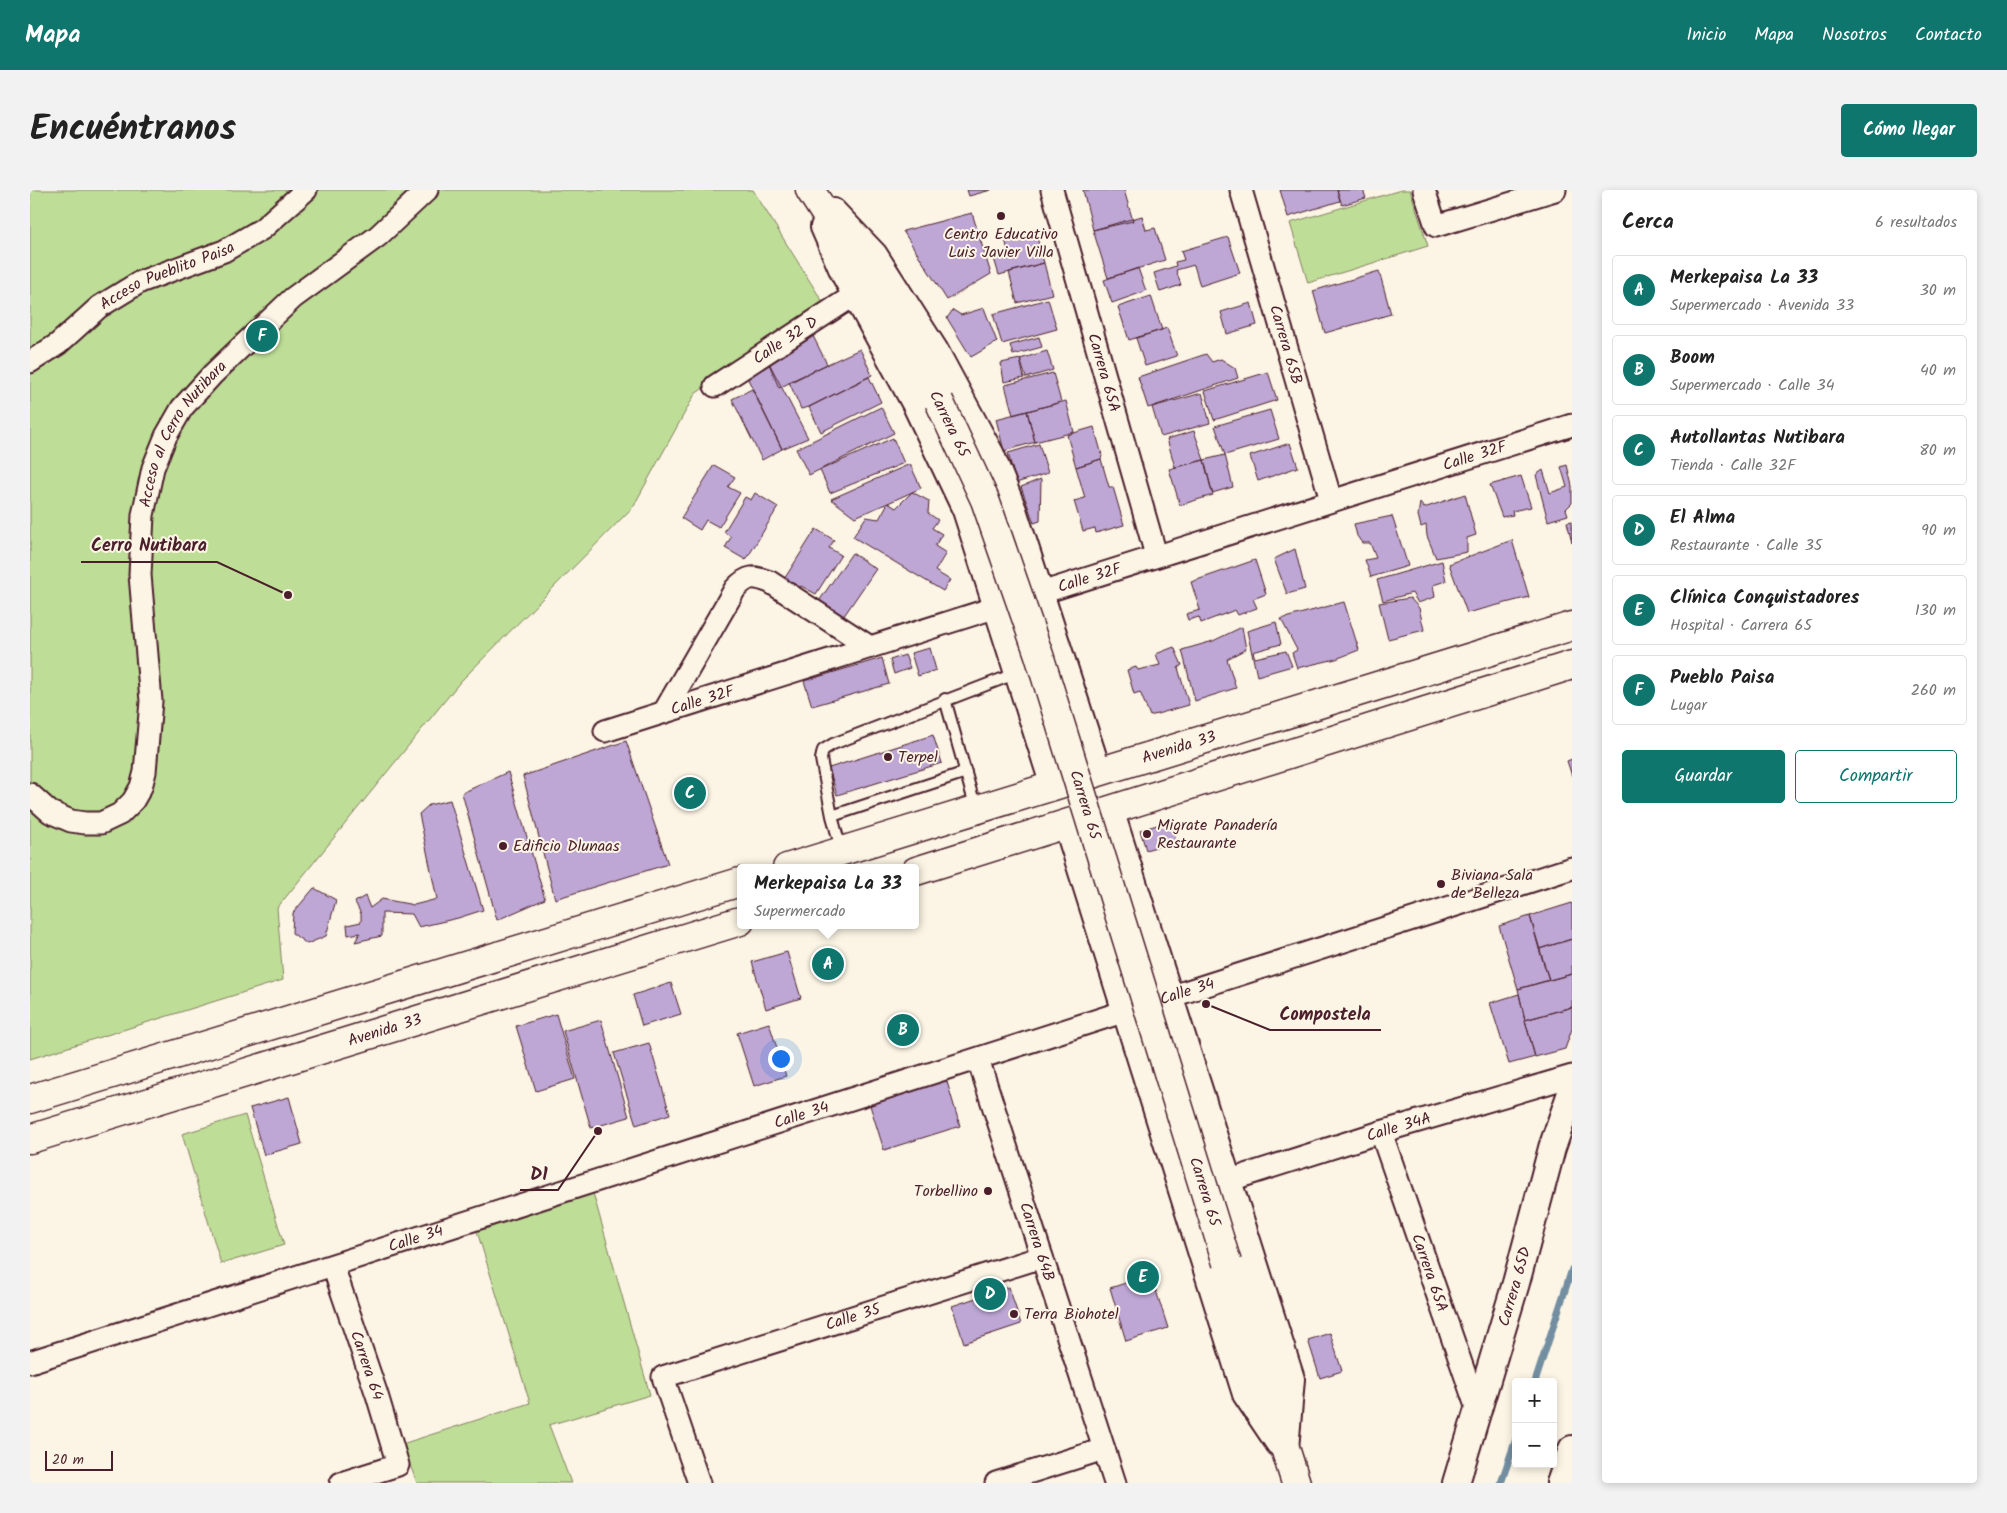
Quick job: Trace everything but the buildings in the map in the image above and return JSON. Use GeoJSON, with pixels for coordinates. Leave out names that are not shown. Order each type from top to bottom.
{"type":"FeatureCollection","features":[{"type":"Feature","properties":{"kind":"main road","name":"Carrera 65"},"geometry":{"type":"LineString","coordinates":[[810,190],[857,263],[939,401],[985,500],[1039,655],[1296,1483]]}},
{"type":"Feature","properties":{"kind":"main road","name":"Avenida 33"},"geometry":{"type":"LineString","coordinates":[[800,864],[1572,626]]}},
{"type":"Feature","properties":{"kind":"main road"},"geometry":{"type":"LineString","coordinates":[[919,870],[1572,665]]}},
{"type":"Feature","properties":{"kind":"main road"},"geometry":{"type":"LineString","coordinates":[[30,1099],[737,883]]}},
{"type":"Feature","properties":{"kind":"main road","name":"Avenida 33"},"geometry":{"type":"LineString","coordinates":[[30,1139],[737,923]]}},
{"type":"Feature","properties":{"kind":"street","name":"Acceso Pueblito Paisa"},"geometry":{"type":"LineString","coordinates":[[30,362],[58,344],[99,307],[140,282],[224,251],[262,229],[306,190]]}},
{"type":"Feature","properties":{"kind":"street","name":"Acceso al Cerro Nutibara"},"geometry":{"type":"LineString","coordinates":[[30,794],[50,812],[71,821],[86,824],[101,823],[120,814],[132,801],[141,787],[145,772],[151,701],[140,575],[143,515],[153,468],[166,436],[182,408],[212,375],[293,298],[378,236],[427,190]]}},
{"type":"Feature","properties":{"kind":"street","name":"Carrera 65"},"geometry":{"type":"LineString","coordinates":[[810,190],[844,274],[915,403],[966,510],[1054,786]]}},
{"type":"Feature","properties":{"kind":"street","name":"Carrera 65"},"geometry":{"type":"LineString","coordinates":[[810,190],[874,255],[935,351],[991,456],[1014,510],[1098,772]]}},
{"type":"Feature","properties":{"kind":"street","name":"Carrera 65A"},"geometry":{"type":"LineString","coordinates":[[1052,190],[1156,555]]}},
{"type":"Feature","properties":{"kind":"street","name":"Carrera 65B"},"geometry":{"type":"LineString","coordinates":[[1240,190],[1331,500]]}},
{"type":"Feature","properties":{"kind":"street"},"geometry":{"type":"LineString","coordinates":[[1424,190],[1436,226],[1555,190]]}},
{"type":"Feature","properties":{"kind":"street","name":"Calle 32 D"},"geometry":{"type":"LineString","coordinates":[[715,386],[856,294]]}},
{"type":"Feature","properties":{"kind":"street","name":"Calle 32F"},"geometry":{"type":"LineString","coordinates":[[606,731],[1156,555],[1572,425]]}},
{"type":"Feature","properties":{"kind":"street"},"geometry":{"type":"LineString","coordinates":[[664,712],[735,589],[744,579],[756,577],[770,582],[870,647]]}},
{"type":"Feature","properties":{"kind":"street","name":"Carrera 65"},"geometry":{"type":"LineString","coordinates":[[1110,810],[1291,1378],[1285,1452]]}},
{"type":"Feature","properties":{"kind":"street","name":"Carrera 65"},"geometry":{"type":"LineString","coordinates":[[1067,824],[1246,1394],[1285,1452]]}},
{"type":"Feature","properties":{"kind":"street","name":"Calle 34"},"geometry":{"type":"LineString","coordinates":[[30,1362],[1572,868]]}},
{"type":"Feature","properties":{"kind":"street","name":"Carrera 64B"},"geometry":{"type":"LineString","coordinates":[[978,1059],[1115,1483]]}},
{"type":"Feature","properties":{"kind":"street","name":"Calle 34A"},"geometry":{"type":"LineString","coordinates":[[1227,1181],[1381,1132],[1572,1076]]}},
{"type":"Feature","properties":{"kind":"street","name":"Carrera 65D"},"geometry":{"type":"LineString","coordinates":[[1456,1483],[1516,1283],[1552,1148],[1572,1090]]}},
{"type":"Feature","properties":{"kind":"street","name":"Carrera 65A"},"geometry":{"type":"LineString","coordinates":[[1381,1132],[1478,1412]]}},
{"type":"Feature","properties":{"kind":"street","name":"Calle 35"},"geometry":{"type":"LineString","coordinates":[[699,1483],[664,1377],[1042,1257]]}},
{"type":"Feature","properties":{"kind":"street","name":"Carrera 64"},"geometry":{"type":"LineString","coordinates":[[333,1266],[377,1395],[398,1465],[340,1483]]}},
{"type":"Feature","properties":{"kind":"street"},"geometry":{"type":"LineString","coordinates":[[996,1483],[1104,1449]]}},
{"type":"Feature","properties":{"kind":"street"},"geometry":{"type":"LineString","coordinates":[[1560,1483],[1572,1449]]}},
{"type":"Feature","properties":{"kind":"lane"},"geometry":{"type":"LineString","coordinates":[[842,851],[832,816],[821,760],[823,750],[832,744],[1018,672]]}},
{"type":"Feature","properties":{"kind":"lane"},"geometry":{"type":"LineString","coordinates":[[945,699],[976,810]]}},
{"type":"Feature","properties":{"kind":"lane"},"geometry":{"type":"LineString","coordinates":[[832,816],[966,772]]}},
{"type":"Feature","properties":{"kind":"green space"},"geometry":{"type":"Polygon","coordinates":[[[30,190],[753,190],[824,304],[695,394],[633,507],[460,682],[277,908],[283,980],[30,1059],[30,190]]]}},
{"type":"Feature","properties":{"kind":"green space"},"geometry":{"type":"Polygon","coordinates":[[[1401,190],[1410,190],[1428,246],[1308,283],[1290,223],[1401,190]]]}},
{"type":"Feature","properties":{"kind":"green space"},"geometry":{"type":"Polygon","coordinates":[[[245,1115],[284,1245],[221,1264],[182,1134],[245,1115]]]}},
{"type":"Feature","properties":{"kind":"green space"},"geometry":{"type":"Polygon","coordinates":[[[593,1193],[650,1395],[549,1425],[571,1483],[417,1483],[402,1444],[530,1403],[476,1228],[593,1193]]]}},
{"type":"Feature","properties":{"kind":"waterway"},"geometry":{"type":"LineString","coordinates":[[1536,1378],[1572,1269]]}},
{"type":"Feature","properties":{"kind":"waterway"},"geometry":{"type":"LineString","coordinates":[[1501,1483],[1512,1451]]}},
{"type":"Feature","properties":{"kind":"place","name":"Centro Educativo Luis Javier Villa"},"geometry":{"type":"Point","coordinates":[1001,216]}},
{"type":"Feature","properties":{"kind":"place","name":"Pueblo Paisa"},"geometry":{"type":"Point","coordinates":[262,336]}},
{"type":"Feature","properties":{"kind":"place","name":"Cerro Nutibara"},"geometry":{"type":"Point","coordinates":[288,595]}},
{"type":"Feature","properties":{"kind":"place","name":"Terpel"},"geometry":{"type":"Point","coordinates":[888,757]}},
{"type":"Feature","properties":{"kind":"place","name":"Autollantas Nutibara"},"geometry":{"type":"Point","coordinates":[690,793]}},
{"type":"Feature","properties":{"kind":"place","name":"Migrate Panadería Restaurante"},"geometry":{"type":"Point","coordinates":[1147,834]}},
{"type":"Feature","properties":{"kind":"place","name":"Edificio Dlunaas"},"geometry":{"type":"Point","coordinates":[503,846]}},
{"type":"Feature","properties":{"kind":"place","name":"Biviana Sala de Belleza"},"geometry":{"type":"Point","coordinates":[1441,884]}},
{"type":"Feature","properties":{"kind":"place","name":"Merkepaisa La 33"},"geometry":{"type":"Point","coordinates":[828,964]}},
{"type":"Feature","properties":{"kind":"place","name":"Compostela"},"geometry":{"type":"Point","coordinates":[1206,1004]}},
{"type":"Feature","properties":{"kind":"place","name":"Boom"},"geometry":{"type":"Point","coordinates":[903,1030]}},
{"type":"Feature","properties":{"kind":"place","name":"D1"},"geometry":{"type":"Point","coordinates":[598,1131]}},
{"type":"Feature","properties":{"kind":"place","name":"Torbellino"},"geometry":{"type":"Point","coordinates":[988,1191]}},
{"type":"Feature","properties":{"kind":"place","name":"Clínica Conquistadores"},"geometry":{"type":"Point","coordinates":[1143,1277]}},
{"type":"Feature","properties":{"kind":"place","name":"El Alma"},"geometry":{"type":"Point","coordinates":[990,1294]}},
{"type":"Feature","properties":{"kind":"place","name":"Terra Biohotel"},"geometry":{"type":"Point","coordinates":[1014,1314]}}]}
